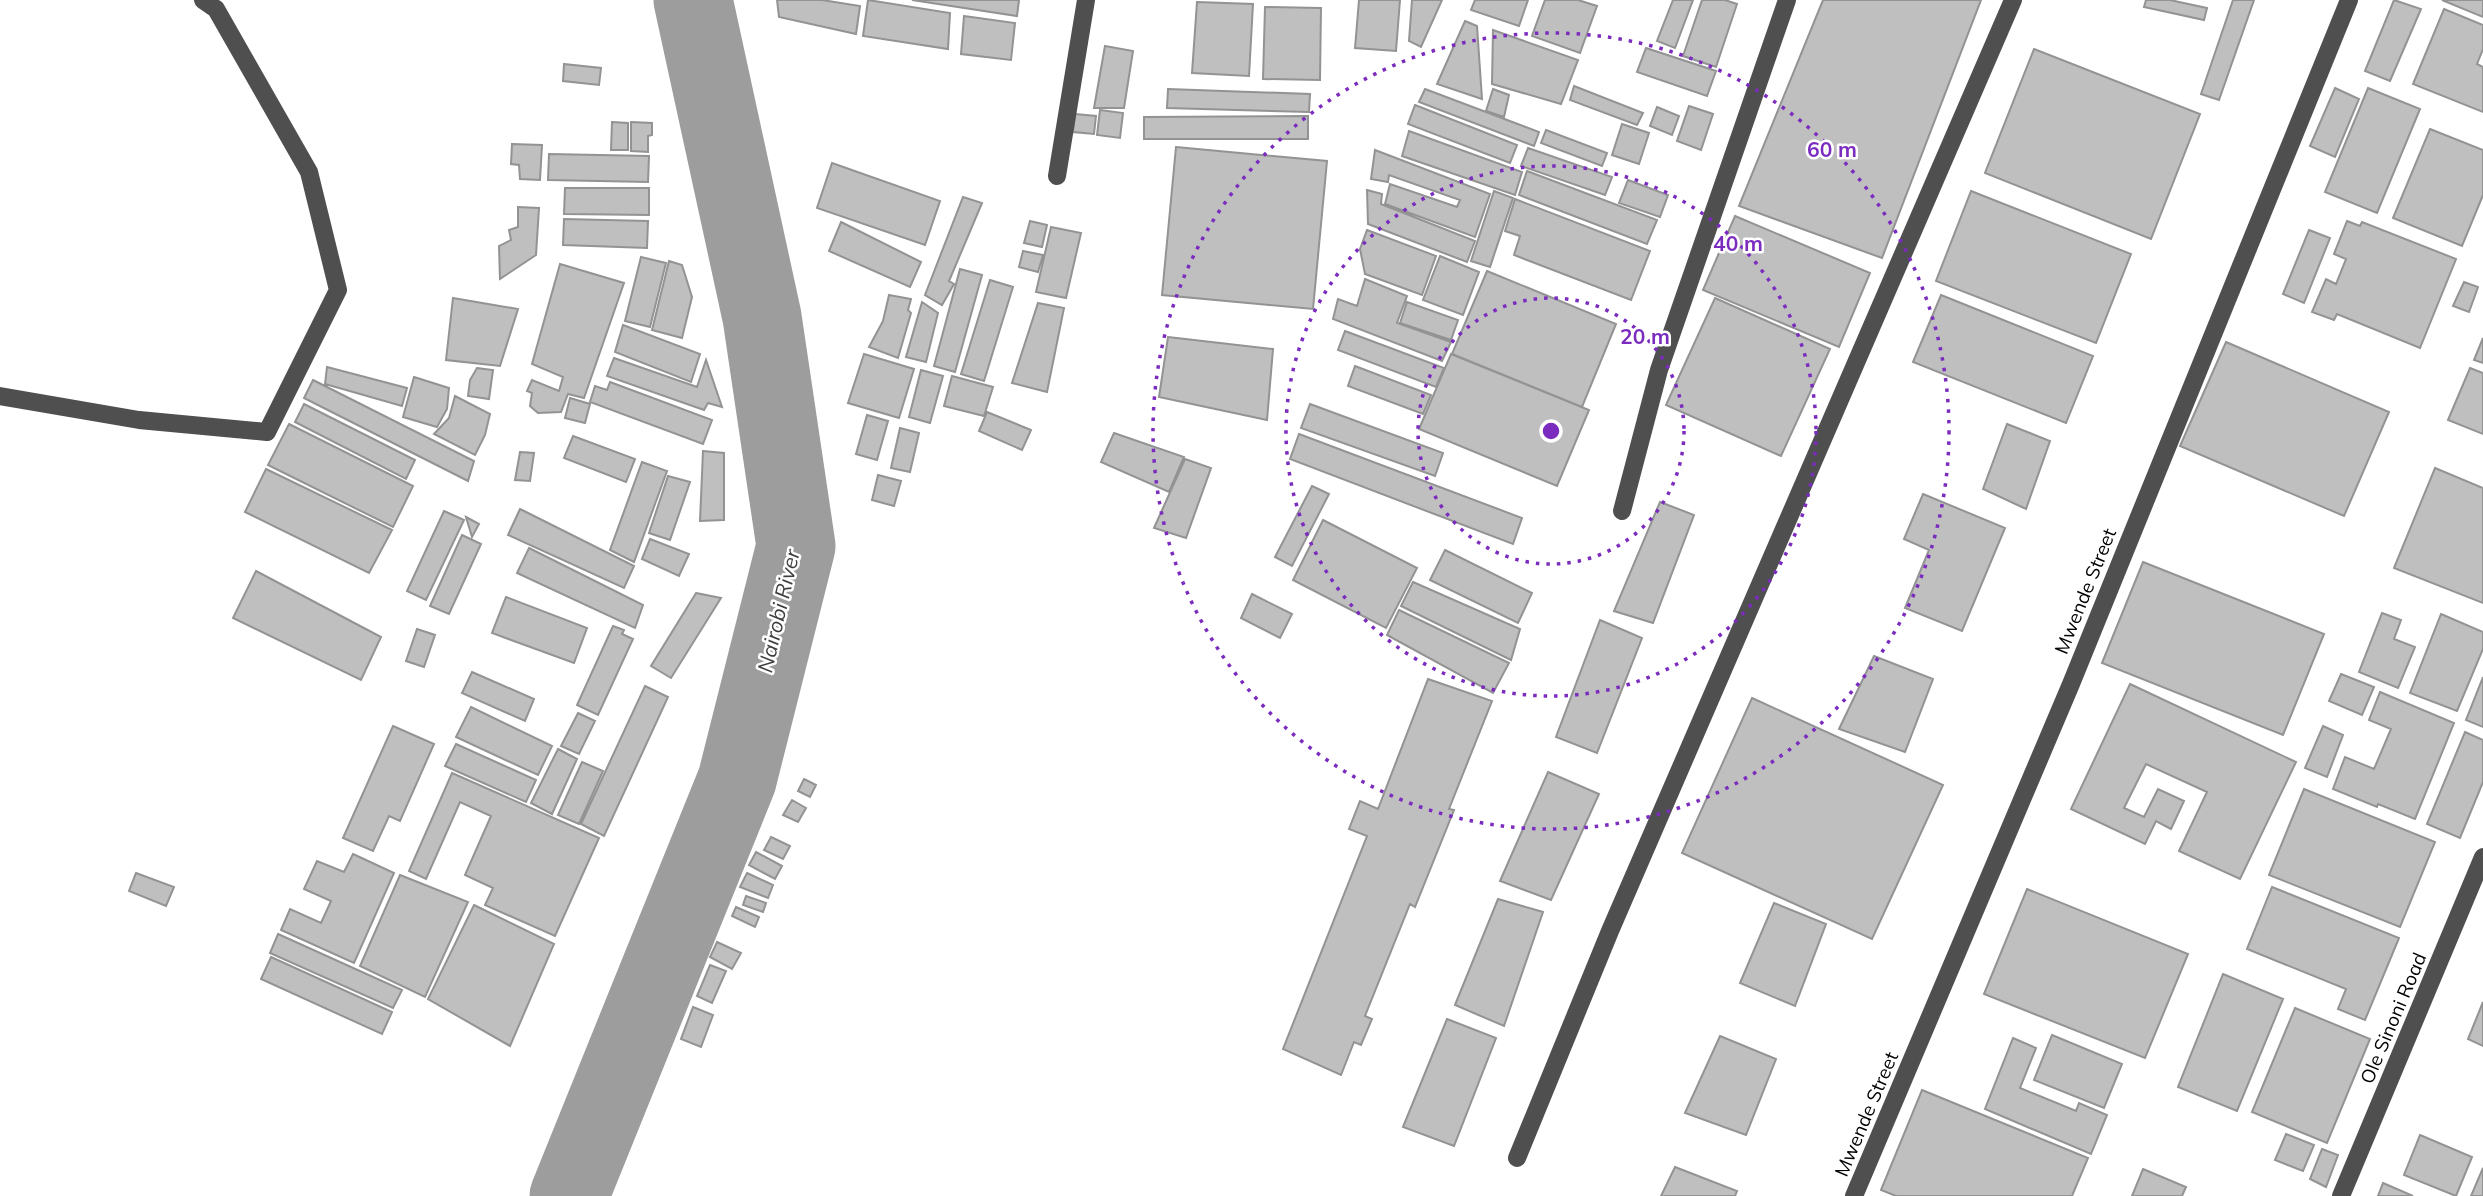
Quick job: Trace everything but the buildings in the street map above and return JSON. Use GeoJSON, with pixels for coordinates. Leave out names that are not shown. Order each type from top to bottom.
{"type":"FeatureCollection","features":[{"type":"Feature","properties":{"kind":"street"},"geometry":{"type":"LineString","coordinates":[[0,396],[139,420],[267,432],[338,290],[309,173],[216,9],[204,0]]}},
{"type":"Feature","properties":{"kind":"street"},"geometry":{"type":"LineString","coordinates":[[1057,176],[1086,0]]}},
{"type":"Feature","properties":{"kind":"street"},"geometry":{"type":"LineString","coordinates":[[1622,511],[1659,370],[1787,0]]}},
{"type":"Feature","properties":{"kind":"street"},"geometry":{"type":"LineString","coordinates":[[1517,1158],[1615,919],[2013,0]]}},
{"type":"Feature","properties":{"kind":"street","name":"Mwende Street"},"geometry":{"type":"LineString","coordinates":[[1854,1196],[2071,684],[2349,0]]}},
{"type":"Feature","properties":{"kind":"street","name":"Ole Sinoni Road"},"geometry":{"type":"LineString","coordinates":[[2341,1196],[2483,857]]}},
{"type":"Feature","properties":{"kind":"waterway","name":"Nairobi River"},"geometry":{"type":"LineString","coordinates":[[569,1196],[737,780],[796,546],[762,317],[693,0]]}}]}
